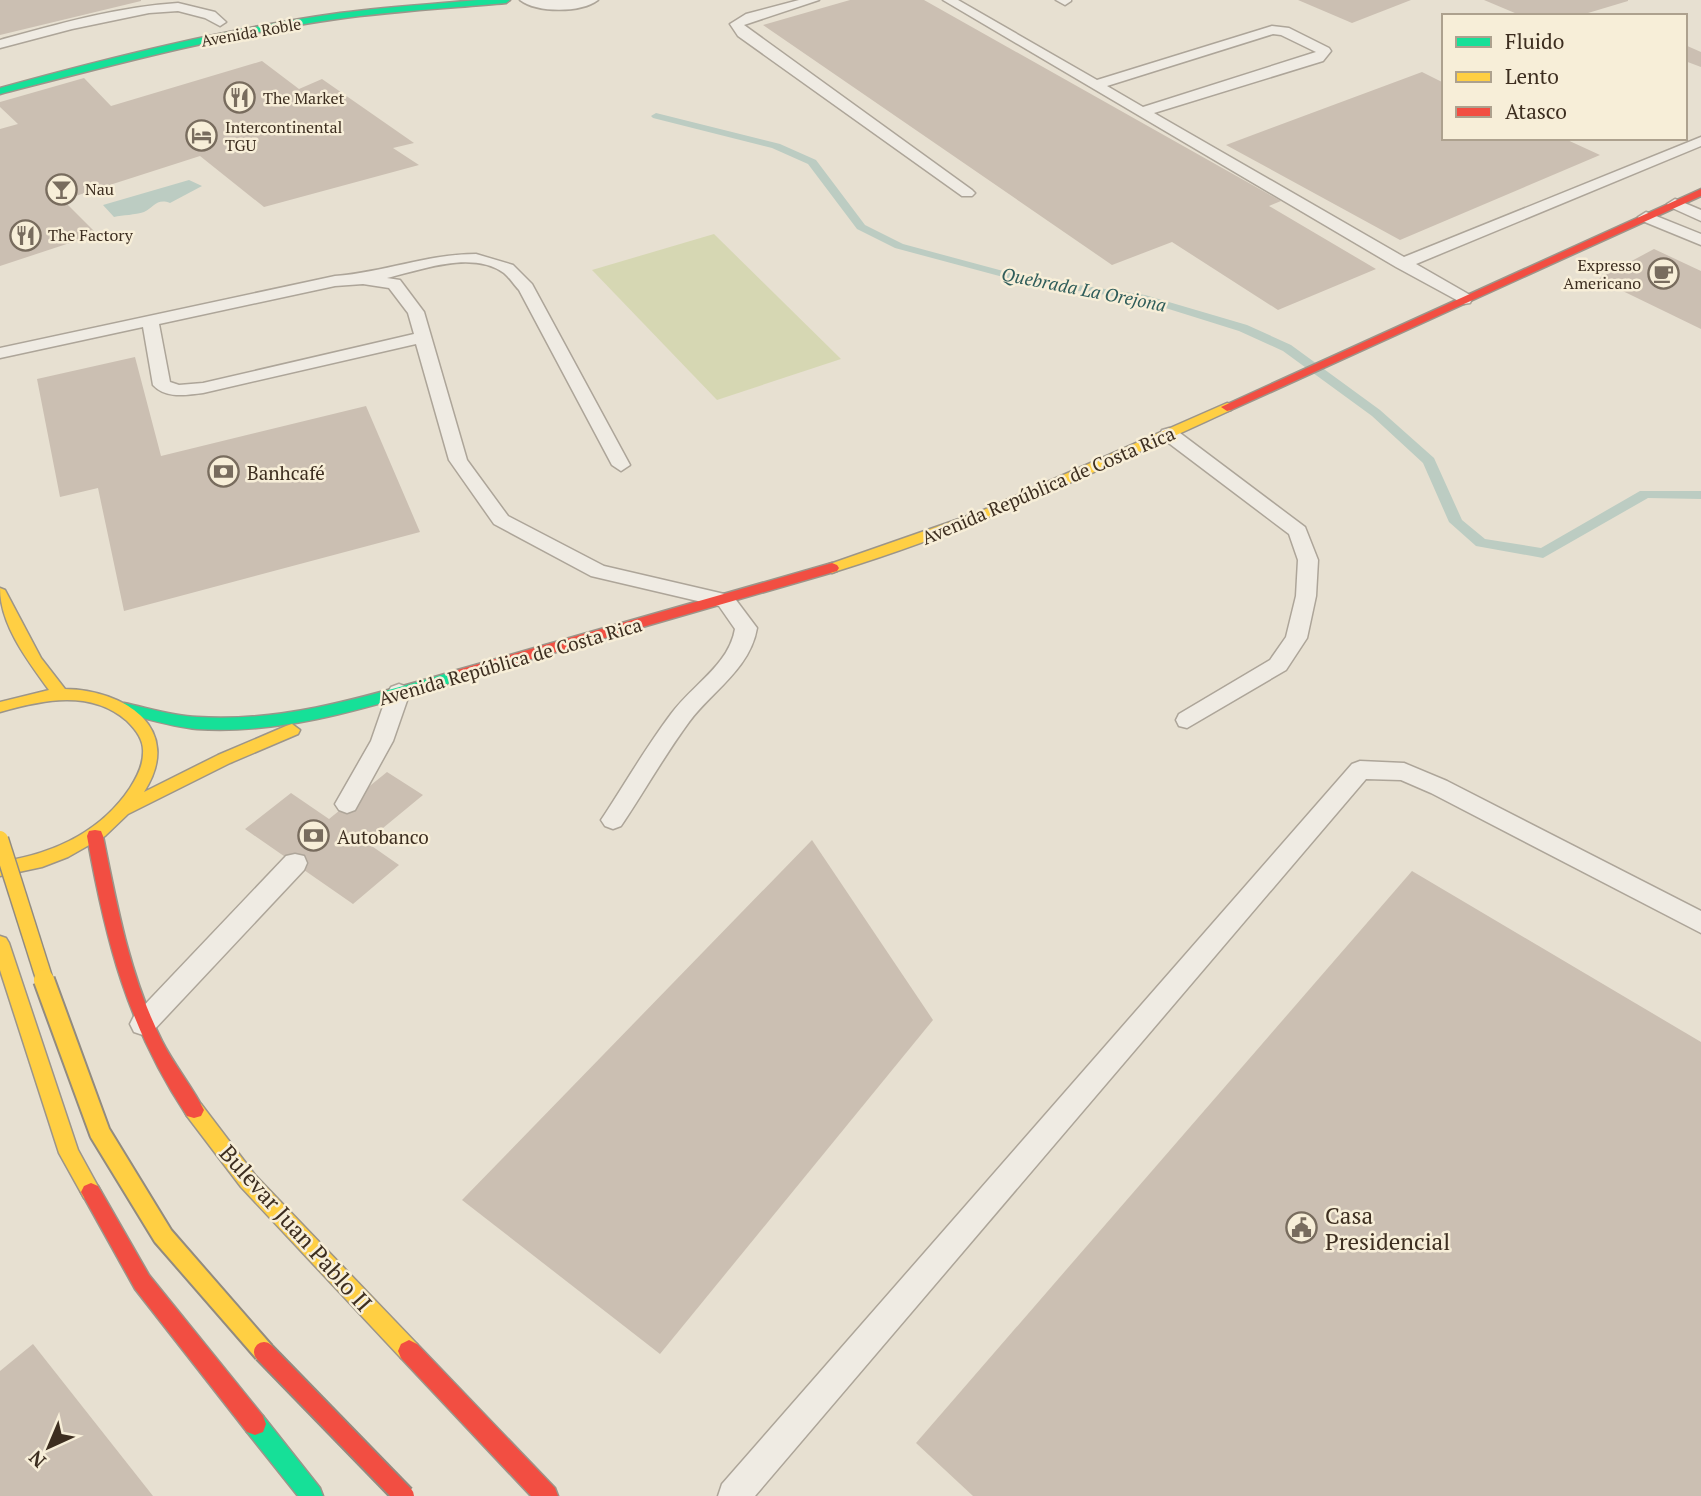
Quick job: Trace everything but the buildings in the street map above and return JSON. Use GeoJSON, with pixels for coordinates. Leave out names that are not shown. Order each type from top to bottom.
{"type":"FeatureCollection","features":[{"type":"Feature","properties":{"kind":"main road","name":"Avenida Roble"},"geometry":{"type":"LineString","coordinates":[[72,54],[220,22],[341,0]]}},
{"type":"Feature","properties":{"kind":"main road","name":"Avenida Roble"},"geometry":{"type":"LineString","coordinates":[[0,91],[124,57],[213,38],[401,5],[506,0]]}},
{"type":"Feature","properties":{"kind":"main road","name":"Avenida República de Costa Rica"},"geometry":{"type":"LineString","coordinates":[[0,707],[20,700],[60,694],[95,697],[124,708],[195,723],[230,724],[311,717],[726,601],[888,552],[1009,506],[1701,192]]}},
{"type":"Feature","properties":{"kind":"main road"},"geometry":{"type":"LineString","coordinates":[[0,593],[35,660],[60,694]]}},
{"type":"Feature","properties":{"kind":"main road","name":"Avenida República de Costa Rica"},"geometry":{"type":"LineString","coordinates":[[125,809],[244,750],[366,701]]}},
{"type":"Feature","properties":{"kind":"main road"},"geometry":{"type":"LineString","coordinates":[[0,869],[11,869],[55,857],[95,836],[125,809],[145,780],[151,752],[144,727],[124,708]]}},
{"type":"Feature","properties":{"kind":"main road","name":"Bulevar Juan Pablo II"},"geometry":{"type":"LineString","coordinates":[[95,836],[115,941],[144,1024],[184,1096],[247,1181],[547,1496]]}},
{"type":"Feature","properties":{"kind":"main road"},"geometry":{"type":"LineString","coordinates":[[0,839],[56,1017],[100,1133],[163,1236],[237,1324],[404,1496]]}},
{"type":"Feature","properties":{"kind":"main road"},"geometry":{"type":"LineString","coordinates":[[0,943],[69,1153],[142,1282],[312,1496]]}},
{"type":"Feature","properties":{"kind":"lane"},"geometry":{"type":"LineString","coordinates":[[526,0],[541,5],[563,7],[592,0]]}},
{"type":"Feature","properties":{"kind":"lane"},"geometry":{"type":"LineString","coordinates":[[813,0],[737,24],[743,33],[967,193]]}},
{"type":"Feature","properties":{"kind":"lane"},"geometry":{"type":"LineString","coordinates":[[949,0],[1464,299]]}},
{"type":"Feature","properties":{"kind":"lane"},"geometry":{"type":"LineString","coordinates":[[0,44],[71,25],[149,9],[178,7],[210,15],[220,22]]}},
{"type":"Feature","properties":{"kind":"lane"},"geometry":{"type":"LineString","coordinates":[[1097,85],[1272,30],[1284,31],[1324,51],[1318,58],[1142,112]]}},
{"type":"Feature","properties":{"kind":"lane"},"geometry":{"type":"LineString","coordinates":[[1402,264],[1701,141]]}},
{"type":"Feature","properties":{"kind":"lane"},"geometry":{"type":"LineString","coordinates":[[1675,204],[1701,216]]}},
{"type":"Feature","properties":{"kind":"lane"},"geometry":{"type":"LineString","coordinates":[[1646,217],[1701,240]]}},
{"type":"Feature","properties":{"kind":"lane"},"geometry":{"type":"LineString","coordinates":[[0,353],[335,281],[363,279],[445,261],[484,258],[510,269],[526,288],[621,465]]}},
{"type":"Feature","properties":{"kind":"lane"},"geometry":{"type":"LineString","coordinates":[[363,279],[394,285],[416,312],[458,460],[501,520],[598,571],[726,601],[746,628],[746,637],[728,666],[689,706],[613,820]]}},
{"type":"Feature","properties":{"kind":"lane"},"geometry":{"type":"LineString","coordinates":[[150,320],[162,385],[177,391],[203,388],[423,337]]}},
{"type":"Feature","properties":{"kind":"lane"},"geometry":{"type":"LineString","coordinates":[[1169,434],[1297,531],[1308,560],[1306,596],[1296,638],[1278,665],[1186,720]]}},
{"type":"Feature","properties":{"kind":"lane"},"geometry":{"type":"LineString","coordinates":[[347,804],[382,741],[399,692]]}},
{"type":"Feature","properties":{"kind":"lane"},"geometry":{"type":"LineString","coordinates":[[733,1496],[1360,770],[1404,772],[1438,787],[1701,923]]}},
{"type":"Feature","properties":{"kind":"lane"},"geometry":{"type":"LineString","coordinates":[[144,1024],[295,863]]}},
{"type":"Feature","properties":{"kind":"green space"},"geometry":{"type":"Polygon","coordinates":[[[714,234],[841,359],[717,400],[592,270],[714,234]]]}},
{"type":"Feature","properties":{"kind":"shaded area"},"geometry":{"type":"Polygon","coordinates":[[[189,180],[202,186],[170,203],[159,202],[144,212],[114,217],[103,205],[189,180]]]}},
{"type":"Feature","properties":{"kind":"waterway","name":"Quebrada La Orejona"},"geometry":{"type":"LineString","coordinates":[[656,116],[776,146],[812,162],[861,227],[899,246],[1025,280],[1141,297],[1243,328],[1287,348],[1376,413],[1429,461],[1456,522],[1481,543],[1543,553],[1645,494],[1701,495]]}},
{"type":"Feature","properties":{"kind":"traffic: fast"},"geometry":{"type":"LineString","coordinates":[[0,91],[167,48],[294,23],[379,11],[506,0]]}},
{"type":"Feature","properties":{"kind":"traffic: fast"},"geometry":{"type":"LineString","coordinates":[[124,708],[197,723],[264,722],[330,711],[459,675]]}},
{"type":"Feature","properties":{"kind":"traffic: fast"},"geometry":{"type":"LineString","coordinates":[[255,1424],[312,1496]]}},
{"type":"Feature","properties":{"kind":"traffic: slow"},"geometry":{"type":"LineString","coordinates":[[832,568],[934,535],[984,515],[1082,474],[1227,407]]}},
{"type":"Feature","properties":{"kind":"traffic: slow"},"geometry":{"type":"LineString","coordinates":[[0,593],[35,660],[60,694]]}},
{"type":"Feature","properties":{"kind":"traffic: slow"},"geometry":{"type":"LineString","coordinates":[[0,707],[32,698],[66,694],[99,698],[136,721],[148,738],[151,749],[145,776],[129,802],[99,832],[62,853],[0,869]]}},
{"type":"Feature","properties":{"kind":"traffic: slow"},"geometry":{"type":"LineString","coordinates":[[125,809],[224,759],[292,730]]}},
{"type":"Feature","properties":{"kind":"traffic: slow"},"geometry":{"type":"LineString","coordinates":[[0,839],[56,1017],[100,1133],[163,1236],[264,1352]]}},
{"type":"Feature","properties":{"kind":"traffic: slow"},"geometry":{"type":"LineString","coordinates":[[0,943],[69,1153],[91,1192]]}},
{"type":"Feature","properties":{"kind":"traffic: slow"},"geometry":{"type":"LineString","coordinates":[[194,1110],[248,1181],[409,1351]]}},
{"type":"Feature","properties":{"kind":"traffic: jam"},"geometry":{"type":"LineString","coordinates":[[1227,407],[1701,192]]}},
{"type":"Feature","properties":{"kind":"traffic: jam"},"geometry":{"type":"LineString","coordinates":[[459,675],[832,568]]}},
{"type":"Feature","properties":{"kind":"traffic: jam"},"geometry":{"type":"LineString","coordinates":[[95,836],[118,945],[140,1013],[172,1078],[194,1110]]}},
{"type":"Feature","properties":{"kind":"traffic: jam"},"geometry":{"type":"LineString","coordinates":[[91,1192],[142,1282],[255,1424]]}},
{"type":"Feature","properties":{"kind":"traffic: jam"},"geometry":{"type":"LineString","coordinates":[[409,1351],[547,1496]]}},
{"type":"Feature","properties":{"kind":"traffic: jam"},"geometry":{"type":"LineString","coordinates":[[264,1352],[404,1496]]}},
{"type":"Feature","properties":{"kind":"place","name":"The Market"},"geometry":{"type":"Point","coordinates":[240,98]}},
{"type":"Feature","properties":{"kind":"place","name":"Intercontinental TGU"},"geometry":{"type":"Point","coordinates":[202,136]}},
{"type":"Feature","properties":{"kind":"place","name":"Nau"},"geometry":{"type":"Point","coordinates":[62,189]}},
{"type":"Feature","properties":{"kind":"place","name":"The Factory"},"geometry":{"type":"Point","coordinates":[25,235]}},
{"type":"Feature","properties":{"kind":"place","name":"Expresso Americano"},"geometry":{"type":"Point","coordinates":[1664,274]}},
{"type":"Feature","properties":{"kind":"place","name":"Banhcafé"},"geometry":{"type":"Point","coordinates":[224,472]}},
{"type":"Feature","properties":{"kind":"place","name":"Autobanco"},"geometry":{"type":"Point","coordinates":[314,836]}},
{"type":"Feature","properties":{"kind":"place","name":"Casa Presidencial"},"geometry":{"type":"Point","coordinates":[1302,1228]}}]}
